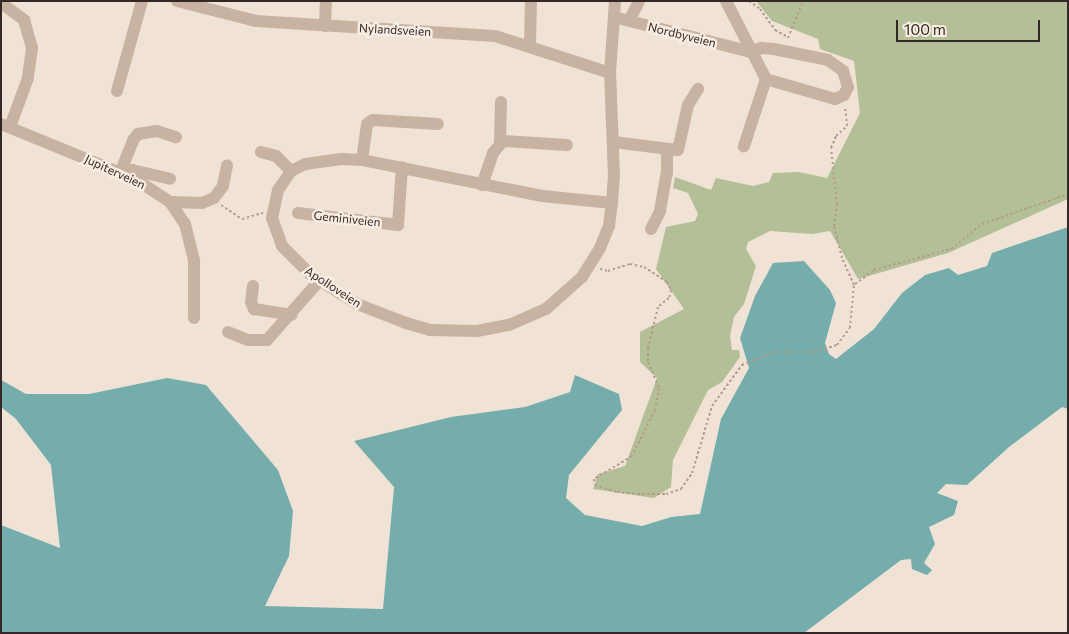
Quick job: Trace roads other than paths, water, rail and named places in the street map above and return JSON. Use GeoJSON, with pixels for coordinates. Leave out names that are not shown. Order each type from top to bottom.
{"type":"FeatureCollection","features":[{"type":"Feature","properties":{"kind":"street"},"geometry":{"type":"LineString","coordinates":[[117,91],[142,1]]}},
{"type":"Feature","properties":{"kind":"street","name":"Nylandsveien"},"geometry":{"type":"LineString","coordinates":[[177,1],[244,19],[325,26],[483,34],[530,46],[610,73]]}},
{"type":"Feature","properties":{"kind":"street"},"geometry":{"type":"LineString","coordinates":[[325,26],[326,1]]}},
{"type":"Feature","properties":{"kind":"street"},"geometry":{"type":"LineString","coordinates":[[530,46],[531,1]]}},
{"type":"Feature","properties":{"kind":"street","name":"Apolloveien"},"geometry":{"type":"LineString","coordinates":[[291,171],[278,190],[272,212],[273,224],[282,246],[319,280],[357,304],[412,325],[439,331],[477,331],[523,320],[546,309],[574,285],[592,262],[607,235],[612,203],[613,142],[610,73],[615,1]]}},
{"type":"Feature","properties":{"kind":"street"},"geometry":{"type":"LineString","coordinates":[[630,19],[639,1]]}},
{"type":"Feature","properties":{"kind":"street"},"geometry":{"type":"LineString","coordinates":[[726,1],[743,29],[751,52],[766,79],[744,146]]}},
{"type":"Feature","properties":{"kind":"street"},"geometry":{"type":"LineString","coordinates":[[1,3],[24,20],[32,48],[28,78],[6,126]]}},
{"type":"Feature","properties":{"kind":"street","name":"Nordbyveien"},"geometry":{"type":"LineString","coordinates":[[614,17],[630,19],[644,26],[751,52],[761,48],[838,65],[848,82],[841,98],[835,99],[766,79]]}},
{"type":"Feature","properties":{"kind":"street"},"geometry":{"type":"LineString","coordinates":[[652,230],[662,202],[668,162],[672,149],[688,105],[698,89]]}},
{"type":"Feature","properties":{"kind":"street"},"geometry":{"type":"LineString","coordinates":[[482,185],[493,152],[500,142],[501,102]]}},
{"type":"Feature","properties":{"kind":"street"},"geometry":{"type":"LineString","coordinates":[[362,160],[367,124],[373,120],[438,124]]}},
{"type":"Feature","properties":{"kind":"street","name":"Jupiterveien"},"geometry":{"type":"LineString","coordinates":[[6,126],[120,172],[170,202],[185,224],[192,253],[194,318]]}},
{"type":"Feature","properties":{"kind":"street"},"geometry":{"type":"LineString","coordinates":[[120,172],[133,140],[138,134],[157,131],[176,137]]}},
{"type":"Feature","properties":{"kind":"street"},"geometry":{"type":"LineString","coordinates":[[500,142],[567,145]]}},
{"type":"Feature","properties":{"kind":"street"},"geometry":{"type":"LineString","coordinates":[[613,142],[672,149]]}},
{"type":"Feature","properties":{"kind":"street"},"geometry":{"type":"LineString","coordinates":[[261,152],[276,156],[291,171],[320,161],[362,160],[482,185],[612,203]]}},
{"type":"Feature","properties":{"kind":"street"},"geometry":{"type":"LineString","coordinates":[[170,202],[202,203],[214,198],[222,186],[227,165]]}},
{"type":"Feature","properties":{"kind":"street","name":"Geminiveien"},"geometry":{"type":"LineString","coordinates":[[298,213],[398,225],[402,167]]}},
{"type":"Feature","properties":{"kind":"street"},"geometry":{"type":"LineString","coordinates":[[120,172],[132,170],[170,179]]}},
{"type":"Feature","properties":{"kind":"street"},"geometry":{"type":"LineString","coordinates":[[228,332],[240,338],[263,341],[292,315],[319,280]]}},
{"type":"Feature","properties":{"kind":"street"},"geometry":{"type":"LineString","coordinates":[[252,286],[251,302],[254,309],[292,315]]}},
{"type":"Feature","properties":{"kind":"water"},"geometry":{"type":"Polygon","coordinates":[[[1068,227],[1068,409],[1062,407],[1009,447],[967,485],[946,484],[937,493],[958,501],[954,515],[929,527],[935,544],[924,563],[932,570],[927,575],[912,569],[911,559],[901,560],[804,633],[1,633],[1,525],[60,548],[51,465],[16,419],[1,407],[1,380],[26,394],[89,394],[167,378],[206,385],[278,470],[293,511],[289,556],[265,606],[383,609],[394,487],[354,441],[451,417],[525,407],[570,392],[575,375],[619,394],[622,410],[569,475],[566,498],[585,515],[642,526],[671,517],[700,514],[721,419],[749,368],[740,338],[755,296],[773,263],[804,261],[830,290],[836,303],[825,343],[829,354],[836,359],[874,329],[902,293],[925,275],[949,268],[958,275],[987,266],[992,253],[1068,227]]]}}]}
